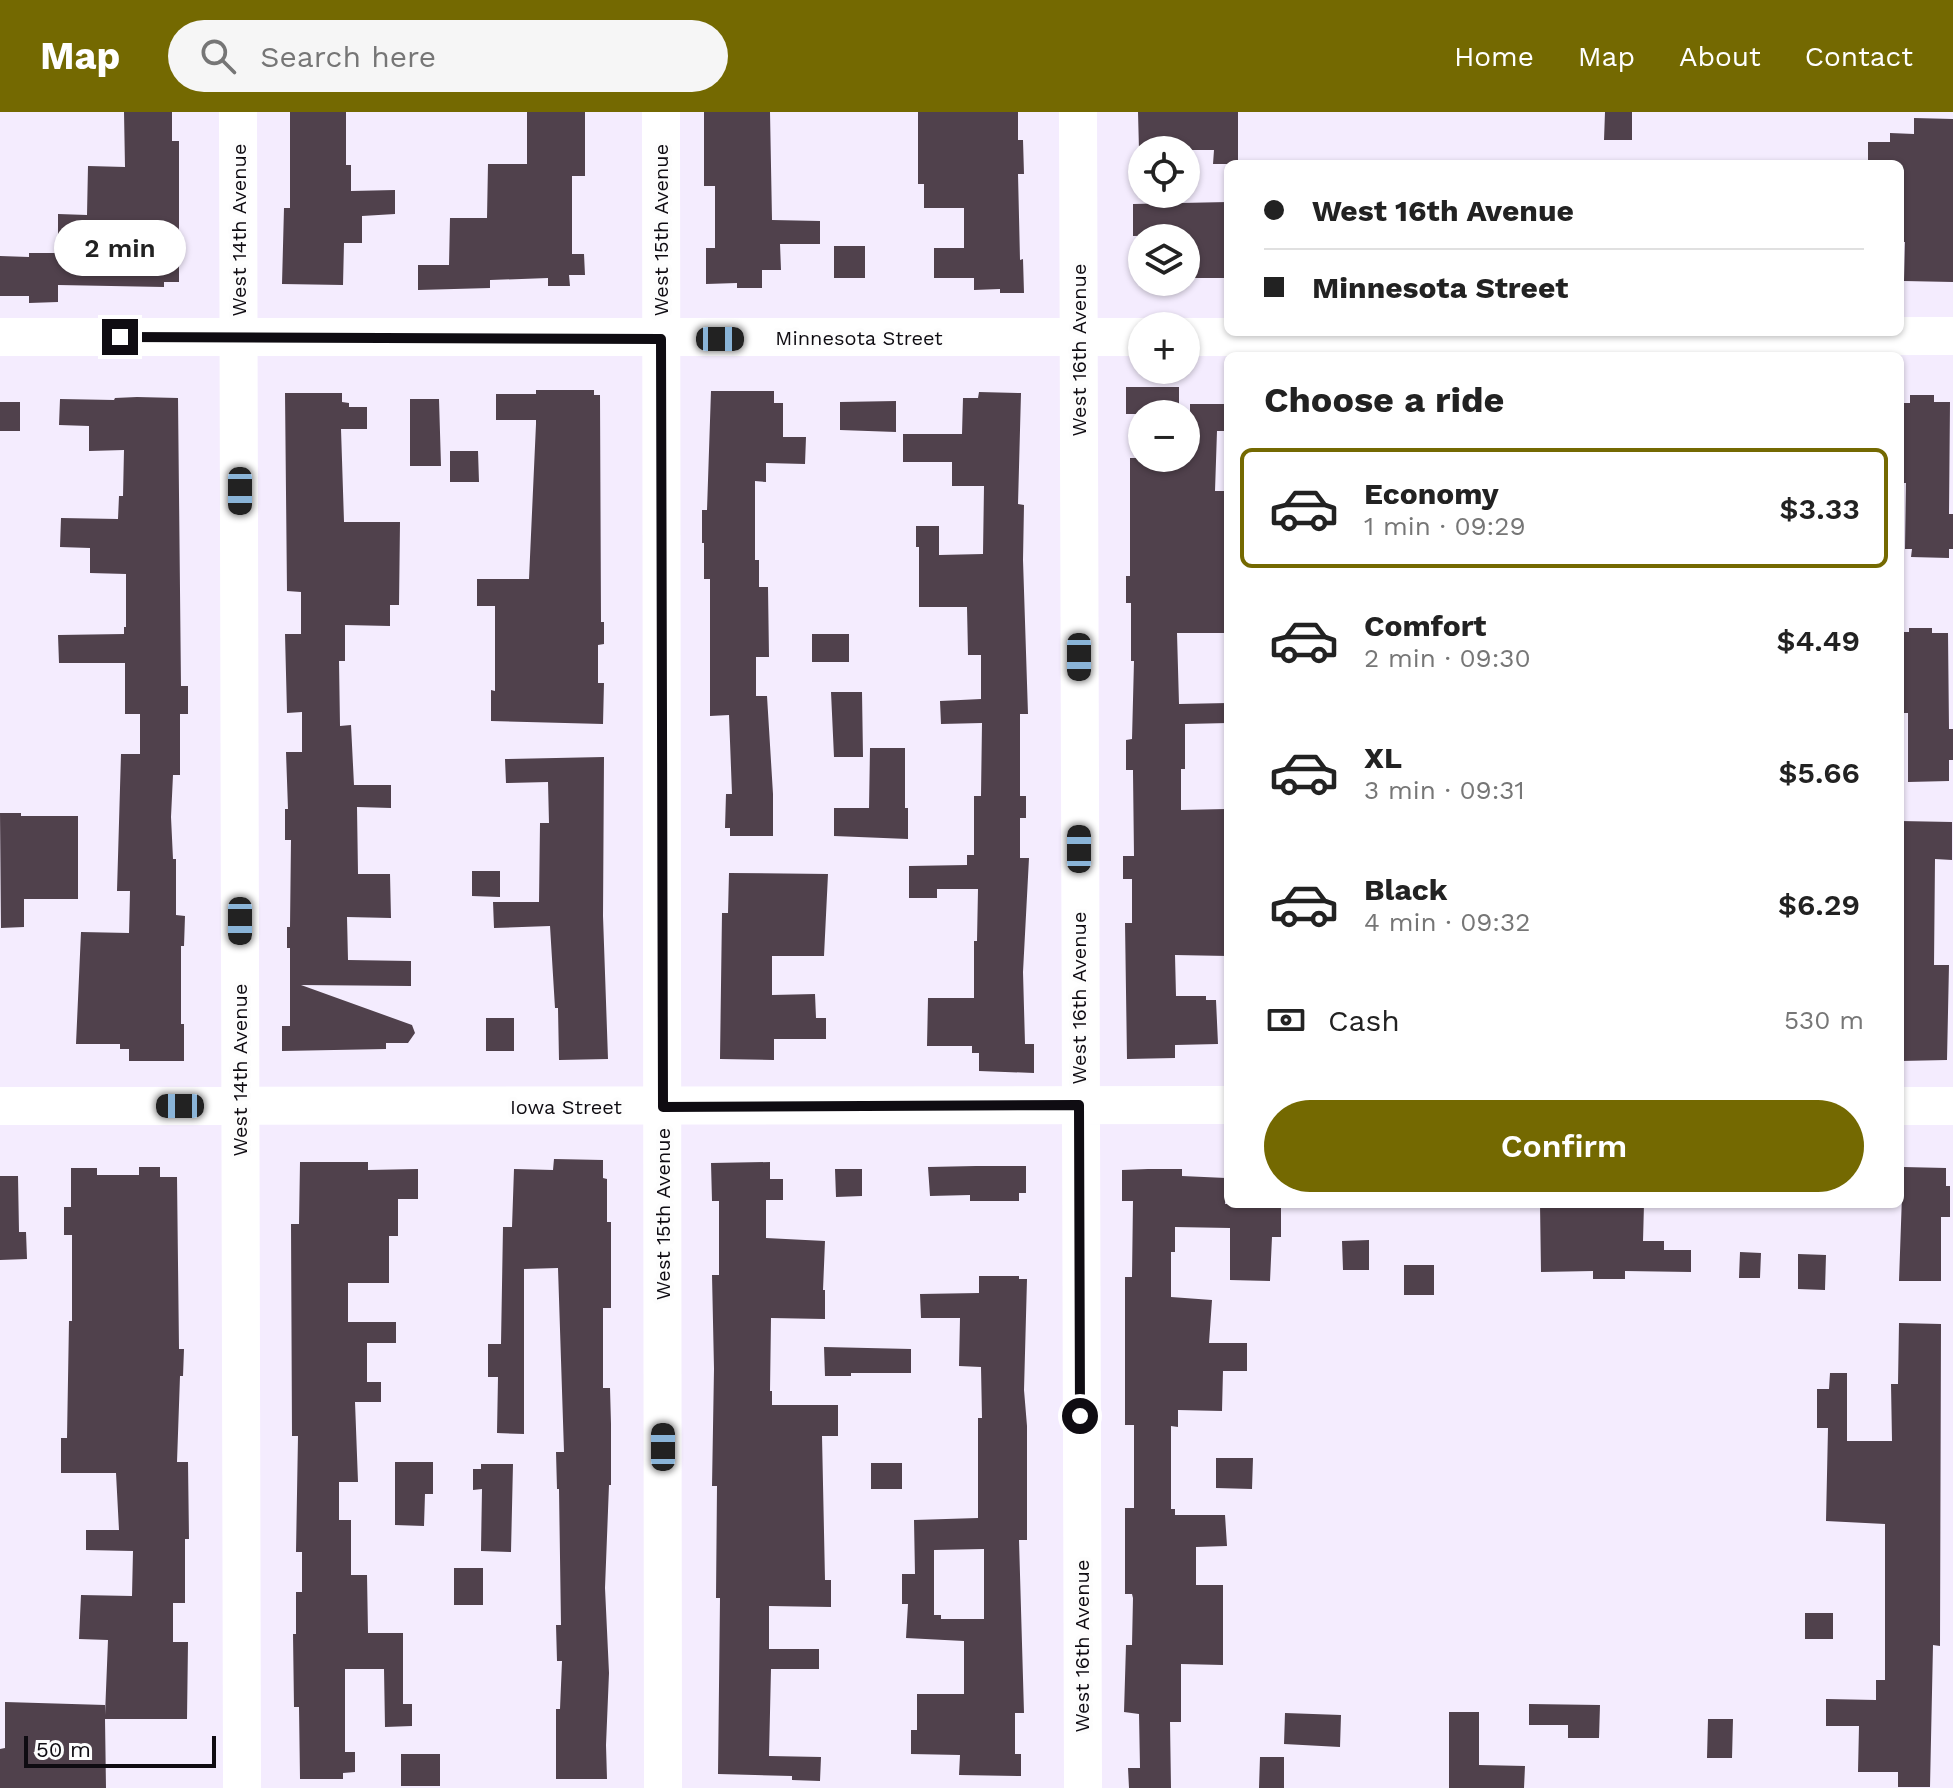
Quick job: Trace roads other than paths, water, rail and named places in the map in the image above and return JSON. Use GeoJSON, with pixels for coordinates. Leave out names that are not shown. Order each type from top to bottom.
{"type":"FeatureCollection","features":[{"type":"Feature","properties":{"kind":"street","name":"West 14th Avenue"},"geometry":{"type":"LineString","coordinates":[[238,112],[242,1788]]}},
{"type":"Feature","properties":{"kind":"street","name":"West 15th Avenue"},"geometry":{"type":"LineString","coordinates":[[661,112],[663,1788]]}},
{"type":"Feature","properties":{"kind":"street","name":"West 16th Avenue"},"geometry":{"type":"LineString","coordinates":[[1078,112],[1083,1788]]}},
{"type":"Feature","properties":{"kind":"street"},"geometry":{"type":"LineString","coordinates":[[1200,337],[1953,336]]}},
{"type":"Feature","properties":{"kind":"street","name":"Minnesota Street"},"geometry":{"type":"LineString","coordinates":[[0,337],[1128,337]]}},
{"type":"Feature","properties":{"kind":"street","name":"Iowa Street"},"geometry":{"type":"LineString","coordinates":[[0,1106],[1224,1105]]}},
{"type":"Feature","properties":{"kind":"street"},"geometry":{"type":"LineString","coordinates":[[1904,1106],[1953,1106]]}}]}
